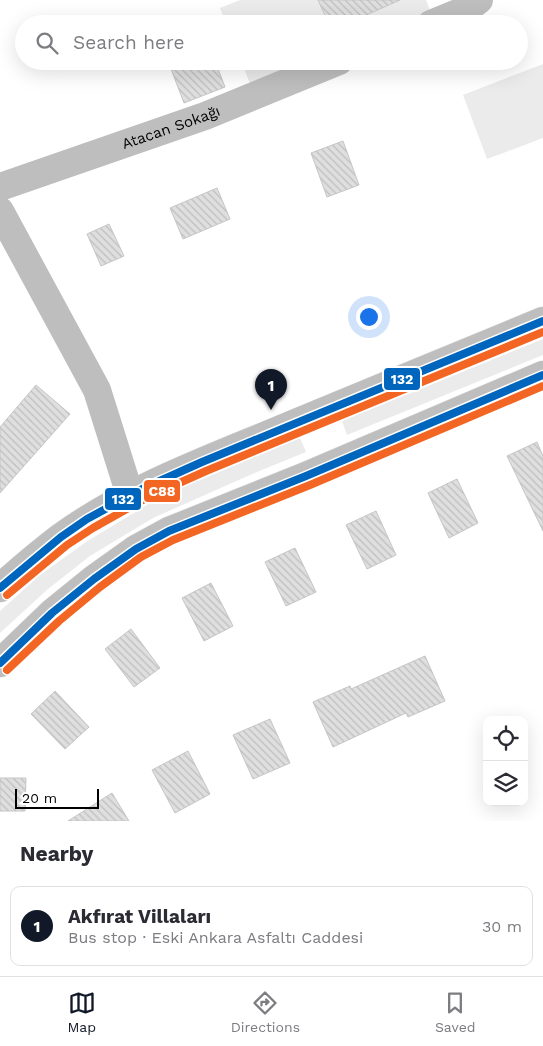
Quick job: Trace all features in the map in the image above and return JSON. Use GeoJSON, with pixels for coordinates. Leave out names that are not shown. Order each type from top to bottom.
{"type":"FeatureCollection","features":[{"type":"Feature","properties":{"kind":"main road"},"geometry":{"type":"LineString","coordinates":[[453,15],[467,9],[479,0]]}},
{"type":"Feature","properties":{"kind":"main road","name":"Atacan Sokağı"},"geometry":{"type":"LineString","coordinates":[[0,187],[205,116],[317,70]]}},
{"type":"Feature","properties":{"kind":"main road"},"geometry":{"type":"LineString","coordinates":[[0,211],[97,390],[130,495]]}},
{"type":"Feature","properties":{"kind":"main road"},"geometry":{"type":"LineString","coordinates":[[0,588],[31,560],[62,537],[92,517],[160,480],[543,321]]}},
{"type":"Feature","properties":{"kind":"main road"},"geometry":{"type":"LineString","coordinates":[[0,663],[52,613],[94,579],[136,549],[169,531],[314,473],[543,376]]}},
{"type":"Feature","properties":{"kind":"shaded area"},"geometry":{"type":"Polygon","coordinates":[[[240,0],[426,0],[432,15],[223,15],[220,8],[240,0]]]}},
{"type":"Feature","properties":{"kind":"shaded area"},"geometry":{"type":"Polygon","coordinates":[[[543,64],[543,138],[487,159],[463,95],[543,64]]]}},
{"type":"Feature","properties":{"kind":"shaded area"},"geometry":{"type":"Polygon","coordinates":[[[245,70],[292,70],[251,86],[245,70]]]}},
{"type":"Feature","properties":{"kind":"shaded area"},"geometry":{"type":"Polygon","coordinates":[[[543,339],[543,355],[347,435],[342,421],[543,339]]]}},
{"type":"Feature","properties":{"kind":"shaded area"},"geometry":{"type":"Polygon","coordinates":[[[300,438],[306,452],[153,518],[90,556],[48,589],[0,633],[0,611],[40,575],[86,542],[160,497],[300,438]]]}},
{"type":"Feature","properties":{"kind":"building"},"geometry":{"type":"Polygon","coordinates":[[[318,0],[400,0],[366,15],[325,15],[318,0]]]}},
{"type":"Feature","properties":{"kind":"building"},"geometry":{"type":"Polygon","coordinates":[[[171,70],[218,70],[225,87],[184,103],[171,70]]]}},
{"type":"Feature","properties":{"kind":"building"},"geometry":{"type":"Polygon","coordinates":[[[343,141],[359,185],[327,197],[311,153],[343,141]]]}},
{"type":"Feature","properties":{"kind":"building"},"geometry":{"type":"Polygon","coordinates":[[[217,188],[230,219],[183,239],[170,208],[217,188]]]}},
{"type":"Feature","properties":{"kind":"building"},"geometry":{"type":"Polygon","coordinates":[[[109,224],[124,256],[101,266],[87,234],[109,224]]]}},
{"type":"Feature","properties":{"kind":"building"},"geometry":{"type":"Polygon","coordinates":[[[36,385],[70,414],[0,493],[0,427],[36,385]]]}},
{"type":"Feature","properties":{"kind":"building"},"geometry":{"type":"Polygon","coordinates":[[[537,442],[543,456],[543,531],[507,456],[537,442]]]}},
{"type":"Feature","properties":{"kind":"building"},"geometry":{"type":"Polygon","coordinates":[[[457,479],[478,523],[449,538],[428,493],[457,479]]]}},
{"type":"Feature","properties":{"kind":"building"},"geometry":{"type":"Polygon","coordinates":[[[376,511],[396,555],[367,569],[346,525],[376,511]]]}},
{"type":"Feature","properties":{"kind":"building"},"geometry":{"type":"Polygon","coordinates":[[[295,548],[316,592],[286,606],[265,562],[295,548]]]}},
{"type":"Feature","properties":{"kind":"building"},"geometry":{"type":"Polygon","coordinates":[[[211,583],[233,626],[204,641],[182,598],[211,583]]]}},
{"type":"Feature","properties":{"kind":"building"},"geometry":{"type":"Polygon","coordinates":[[[131,629],[160,668],[134,687],[105,649],[131,629]]]}},
{"type":"Feature","properties":{"kind":"building"},"geometry":{"type":"Polygon","coordinates":[[[425,656],[445,701],[408,717],[406,713],[333,747],[313,702],[350,686],[351,689],[425,656]]]}},
{"type":"Feature","properties":{"kind":"building"},"geometry":{"type":"Polygon","coordinates":[[[55,691],[89,727],[65,749],[31,714],[55,691]]]}},
{"type":"Feature","properties":{"kind":"building"},"geometry":{"type":"Polygon","coordinates":[[[270,719],[290,763],[253,779],[233,735],[270,719]]]}},
{"type":"Feature","properties":{"kind":"building"},"geometry":{"type":"Polygon","coordinates":[[[188,751],[210,794],[175,813],[152,770],[188,751]]]}},
{"type":"Feature","properties":{"kind":"building"},"geometry":{"type":"Polygon","coordinates":[[[0,778],[26,778],[25,811],[0,811],[0,778]]]}},
{"type":"Feature","properties":{"kind":"building"},"geometry":{"type":"Polygon","coordinates":[[[112,793],[129,821],[68,821],[112,793]]]}},
{"type":"Feature","properties":{"kind":"transit line","name":"132"},"geometry":{"type":"LineString","coordinates":[[0,588],[61,537],[87,519],[144,488],[202,462],[543,321]]}},
{"type":"Feature","properties":{"kind":"transit line","name":"C88"},"geometry":{"type":"LineString","coordinates":[[7,595],[67,545],[148,497],[206,471],[543,332]]}},
{"type":"Feature","properties":{"kind":"transit line","name":"132"},"geometry":{"type":"LineString","coordinates":[[0,663],[52,613],[94,579],[136,549],[169,531],[306,476],[543,375]]}},
{"type":"Feature","properties":{"kind":"transit line","name":"C88"},"geometry":{"type":"LineString","coordinates":[[7,670],[59,621],[100,587],[141,557],[173,540],[310,485],[543,386]]}},
{"type":"Feature","properties":{"kind":"place","name":"Akfırat Villaları"},"geometry":{"type":"Point","coordinates":[271,410]}}]}
